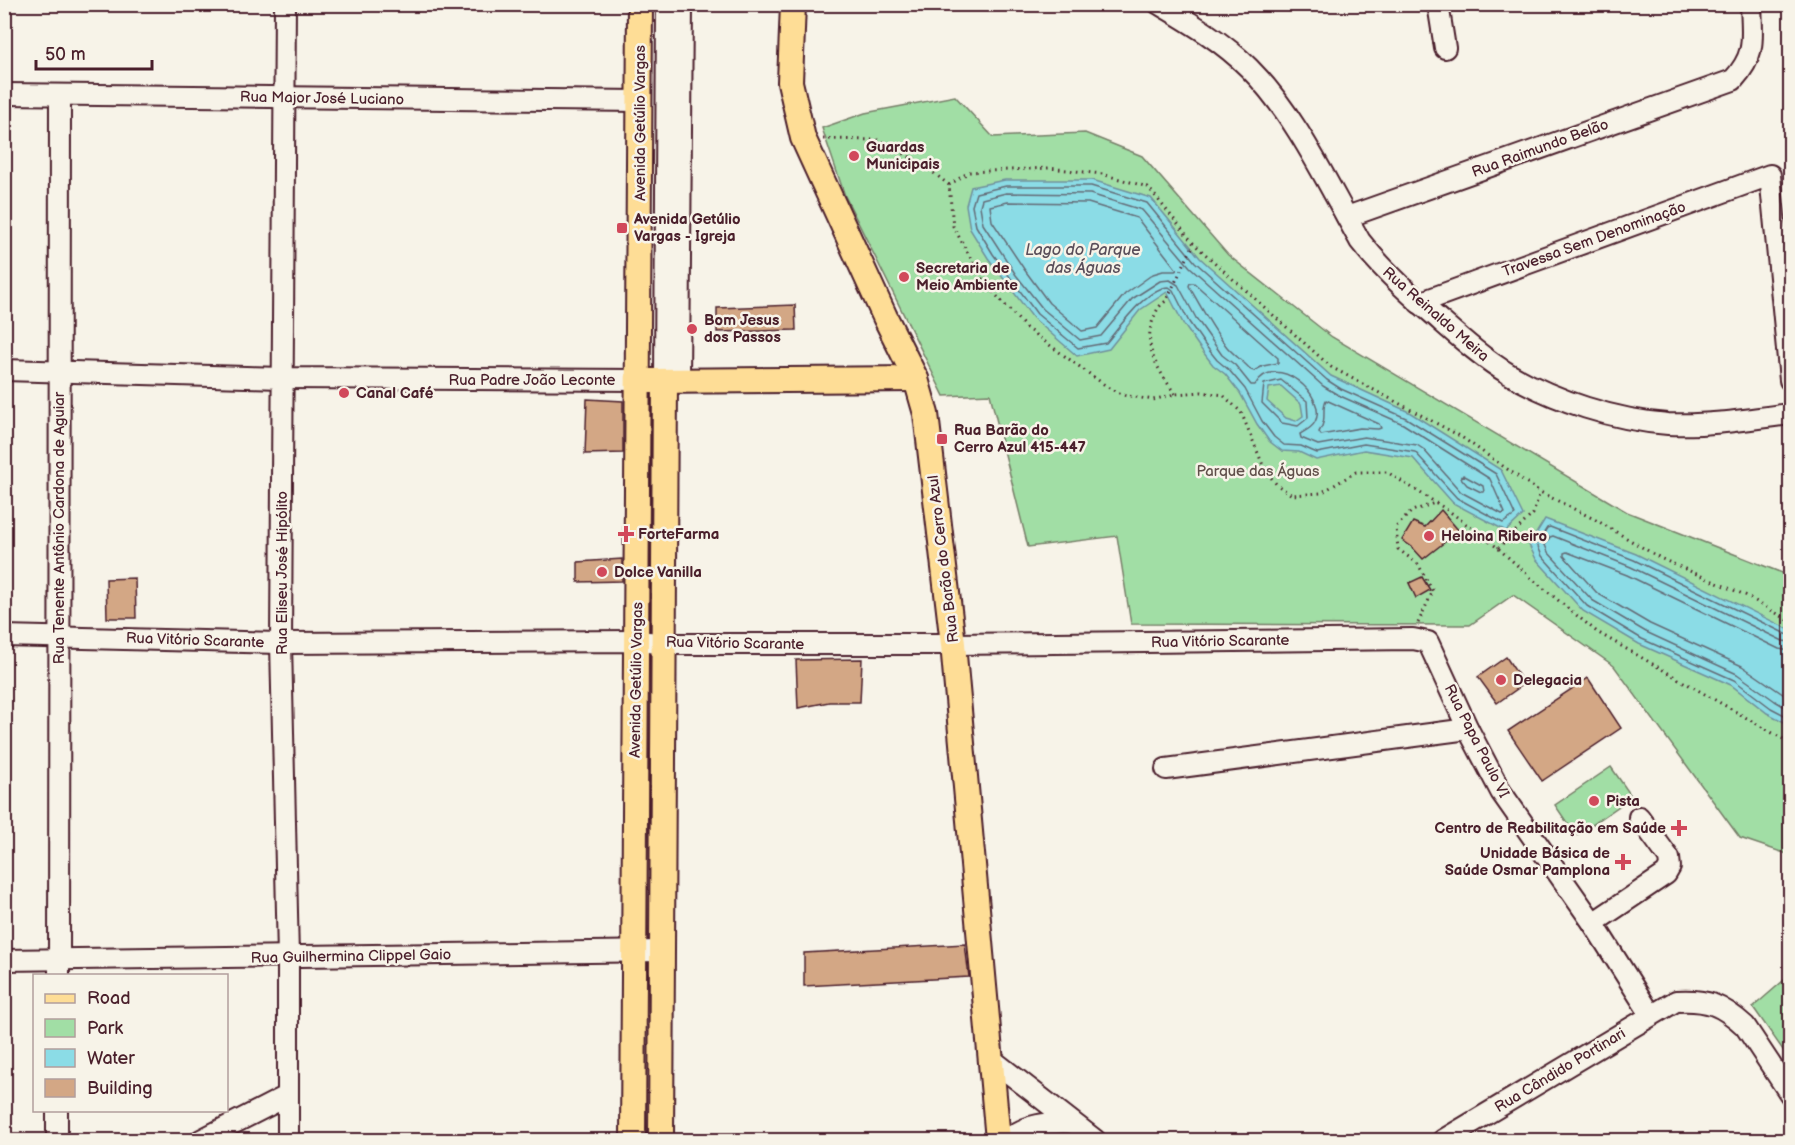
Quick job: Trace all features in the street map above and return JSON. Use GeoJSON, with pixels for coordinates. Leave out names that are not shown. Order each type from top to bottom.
{"type":"FeatureCollection","features":[{"type":"Feature","properties":{"kind":"main road","name":"Avenida Getúlio Vargas"},"geometry":{"type":"LineString","coordinates":[[633,1140],[640,4]]}},
{"type":"Feature","properties":{"kind":"main road","name":"Rua Barão do Cerro Azul"},"geometry":{"type":"LineString","coordinates":[[794,4],[790,82],[803,138],[916,379],[926,414],[953,645],[998,1140]]}},
{"type":"Feature","properties":{"kind":"main road","name":"Rua Padre João Leconte"},"geometry":{"type":"LineString","coordinates":[[638,380],[916,379]]}},
{"type":"Feature","properties":{"kind":"main road","name":"Avenida Getúlio Vargas"},"geometry":{"type":"LineString","coordinates":[[660,1140],[663,643],[672,381]]}},
{"type":"Feature","properties":{"kind":"street","name":"Rua Eliseu José Hipólito"},"geometry":{"type":"LineString","coordinates":[[285,4],[281,643],[288,957],[288,1140]]}},
{"type":"Feature","properties":{"kind":"street","name":"Avenida Getúlio Vargas"},"geometry":{"type":"LineString","coordinates":[[667,4],[672,381]]}},
{"type":"Feature","properties":{"kind":"street","name":"Avenida Getúlio Vargas"},"geometry":{"type":"LineString","coordinates":[[672,381],[682,4]]}},
{"type":"Feature","properties":{"kind":"street","name":"Rua Reinaldo Meira"},"geometry":{"type":"LineString","coordinates":[[1159,4],[1211,36],[1248,67],[1268,89],[1298,132],[1360,241],[1376,261],[1419,303],[1502,369],[1538,388],[1586,407],[1640,420],[1669,424],[1717,422],[1791,414]]}},
{"type":"Feature","properties":{"kind":"street"},"geometry":{"type":"LineString","coordinates":[[1438,4],[1445,48]]}},
{"type":"Feature","properties":{"kind":"street","name":"Rua Raimundo Belão"},"geometry":{"type":"LineString","coordinates":[[1347,217],[1733,80],[1744,67],[1750,54],[1751,4]]}},
{"type":"Feature","properties":{"kind":"street","name":"Rua Major José Luciano"},"geometry":{"type":"LineString","coordinates":[[4,94],[640,101]]}},
{"type":"Feature","properties":{"kind":"street","name":"Rua Tenente Antônio Cardona de Aguiar"},"geometry":{"type":"LineString","coordinates":[[59,968],[60,95]]}},
{"type":"Feature","properties":{"kind":"street","name":"Travessa Sem Denominação"},"geometry":{"type":"LineString","coordinates":[[1419,303],[1770,175],[1783,231]]}},
{"type":"Feature","properties":{"kind":"street"},"geometry":{"type":"LineString","coordinates":[[1783,231],[1791,380]]}},
{"type":"Feature","properties":{"kind":"street","name":"Rua Padre João Leconte"},"geometry":{"type":"LineString","coordinates":[[4,370],[283,378],[638,380]]}},
{"type":"Feature","properties":{"kind":"street","name":"Rua Vitório Scarante"},"geometry":{"type":"LineString","coordinates":[[4,636],[281,643],[636,641],[953,645],[1421,640]]}},
{"type":"Feature","properties":{"kind":"street","name":"Rua Papa Paulo VI"},"geometry":{"type":"LineString","coordinates":[[1421,640],[1501,792],[1593,923],[1651,1015]]}},
{"type":"Feature","properties":{"kind":"street"},"geometry":{"type":"LineString","coordinates":[[1166,769],[1468,729]]}},
{"type":"Feature","properties":{"kind":"street"},"geometry":{"type":"LineString","coordinates":[[1593,923],[1666,874],[1670,867],[1669,858],[1639,817]]}},
{"type":"Feature","properties":{"kind":"street","name":"Rua Guilhermina Clippel Gaio"},"geometry":{"type":"LineString","coordinates":[[4,960],[59,968],[288,957],[662,951]]}},
{"type":"Feature","properties":{"kind":"street","name":"Rua Cândido Portinari"},"geometry":{"type":"LineString","coordinates":[[1443,1140],[1676,1001],[1704,1001],[1737,1018],[1745,1026],[1791,1094]]}},
{"type":"Feature","properties":{"kind":"street"},"geometry":{"type":"LineString","coordinates":[[991,1059],[1095,1140]]}},
{"type":"Feature","properties":{"kind":"street"},"geometry":{"type":"LineString","coordinates":[[201,1140],[287,1096]]}},
{"type":"Feature","properties":{"kind":"street"},"geometry":{"type":"LineString","coordinates":[[57,1112],[57,1140]]}},
{"type":"Feature","properties":{"kind":"street"},"geometry":{"type":"LineString","coordinates":[[1007,1140],[1032,1126],[1052,1122],[1072,1123]]}},
{"type":"Feature","properties":{"kind":"path"},"geometry":{"type":"LineString","coordinates":[[803,138],[879,140],[921,163],[949,185],[953,226],[984,282],[1026,328],[1123,395],[1153,400],[1175,394],[1202,392],[1223,395],[1242,412],[1265,470],[1276,485],[1292,495],[1321,493],[1356,472],[1387,472],[1498,548],[1597,632],[1791,743]]}},
{"type":"Feature","properties":{"kind":"path"},"geometry":{"type":"LineString","coordinates":[[949,185],[969,172],[1049,168],[1102,174],[1148,188],[1193,246],[1330,367],[1460,436],[1540,492],[1596,520],[1662,559],[1745,595],[1791,621]]}},
{"type":"Feature","properties":{"kind":"path"},"geometry":{"type":"LineString","coordinates":[[1175,394],[1155,363],[1148,332],[1159,305],[1166,301],[1193,246]]}},
{"type":"Feature","properties":{"kind":"path"},"geometry":{"type":"LineString","coordinates":[[1498,548],[1533,514],[1540,492]]}},
{"type":"Feature","properties":{"kind":"path"},"geometry":{"type":"LineString","coordinates":[[1421,640],[1420,616],[1433,591],[1418,564],[1398,549],[1396,527],[1412,511],[1435,503]]}},
{"type":"Feature","properties":{"kind":"green space","name":"Parque das Águas"},"geometry":{"type":"Polygon","coordinates":[[[955,96],[993,137],[1085,133],[1142,156],[1228,255],[1332,337],[1627,512],[1790,576],[1790,855],[1740,838],[1614,666],[1513,595],[1470,625],[1131,624],[1117,536],[1028,547],[990,394],[944,396],[845,196],[822,128],[865,113],[955,96]]]}},
{"type":"Feature","properties":{"kind":"green space","name":"Pista"},"geometry":{"type":"Polygon","coordinates":[[[1611,767],[1632,797],[1576,836],[1555,805],[1611,767]]]}},
{"type":"Feature","properties":{"kind":"green space"},"geometry":{"type":"Polygon","coordinates":[[[1790,975],[1790,1060],[1753,1007],[1790,975]]]}},
{"type":"Feature","properties":{"kind":"water","name":"Lago do Parque das Águas"},"geometry":{"type":"Polygon","coordinates":[[[1005,180],[1092,180],[1151,198],[1200,258],[1331,376],[1409,412],[1501,470],[1523,515],[1506,531],[1453,503],[1413,458],[1364,450],[1316,460],[1299,452],[1282,451],[1269,441],[1240,393],[1200,348],[1184,325],[1167,292],[1140,310],[1109,349],[1077,356],[1033,318],[988,258],[970,229],[966,205],[971,187],[1005,180]],[[1281,386],[1269,388],[1267,401],[1286,418],[1296,421],[1303,416],[1301,404],[1281,386]]]}},
{"type":"Feature","properties":{"kind":"water"},"geometry":{"type":"Polygon","coordinates":[[[1545,519],[1636,554],[1790,630],[1790,725],[1767,713],[1731,685],[1639,644],[1583,611],[1536,559],[1529,545],[1545,519]]]}},
{"type":"Feature","properties":{"kind":"building"},"geometry":{"type":"Polygon","coordinates":[[[795,305],[796,330],[717,332],[717,308],[795,305]]]}},
{"type":"Feature","properties":{"kind":"building"},"geometry":{"type":"Polygon","coordinates":[[[587,399],[623,401],[623,453],[585,454],[587,399]]]}},
{"type":"Feature","properties":{"kind":"building","name":"Heloina Ribeiro"},"geometry":{"type":"Polygon","coordinates":[[[1441,510],[1459,531],[1423,559],[1402,540],[1413,522],[1425,527],[1441,510]]]}},
{"type":"Feature","properties":{"kind":"building","name":"Dolce Vanilla"},"geometry":{"type":"Polygon","coordinates":[[[622,559],[622,581],[578,582],[578,562],[622,559]]]}},
{"type":"Feature","properties":{"kind":"building"},"geometry":{"type":"Polygon","coordinates":[[[1422,577],[1430,590],[1416,598],[1409,583],[1422,577]]]}},
{"type":"Feature","properties":{"kind":"building"},"geometry":{"type":"Polygon","coordinates":[[[135,578],[136,618],[107,618],[106,579],[135,578]]]}},
{"type":"Feature","properties":{"kind":"building","name":"Delegacia"},"geometry":{"type":"Polygon","coordinates":[[[1506,657],[1524,684],[1497,703],[1478,677],[1506,657]]]}},
{"type":"Feature","properties":{"kind":"building"},"geometry":{"type":"Polygon","coordinates":[[[862,659],[860,702],[829,702],[798,708],[796,660],[862,659]]]}},
{"type":"Feature","properties":{"kind":"building"},"geometry":{"type":"Polygon","coordinates":[[[1588,678],[1621,728],[1542,781],[1508,731],[1588,678]]]}},
{"type":"Feature","properties":{"kind":"building"},"geometry":{"type":"Polygon","coordinates":[[[965,944],[969,977],[804,986],[804,953],[965,944]]]}},
{"type":"Feature","properties":{"kind":"place","name":"Guardas Municipais"},"geometry":{"type":"Point","coordinates":[854,156]}},
{"type":"Feature","properties":{"kind":"place","name":"Avenida Getúlio Vargas - Igreja"},"geometry":{"type":"Point","coordinates":[622,228]}},
{"type":"Feature","properties":{"kind":"place","name":"Secretaria de Meio Ambiente"},"geometry":{"type":"Point","coordinates":[904,277]}},
{"type":"Feature","properties":{"kind":"place","name":"Bom Jesus dos Passos"},"geometry":{"type":"Point","coordinates":[692,329]}},
{"type":"Feature","properties":{"kind":"place","name":"Canal Café"},"geometry":{"type":"Point","coordinates":[344,393]}},
{"type":"Feature","properties":{"kind":"place","name":"Rua Barão do Cerro Azul 415-447"},"geometry":{"type":"Point","coordinates":[942,439]}},
{"type":"Feature","properties":{"kind":"place","name":"ForteFarma"},"geometry":{"type":"Point","coordinates":[626,534]}},
{"type":"Feature","properties":{"kind":"place","name":"Heloina Ribeiro"},"geometry":{"type":"Point","coordinates":[1429,536]}},
{"type":"Feature","properties":{"kind":"place","name":"Dolce Vanilla"},"geometry":{"type":"Point","coordinates":[602,572]}},
{"type":"Feature","properties":{"kind":"place","name":"Delegacia"},"geometry":{"type":"Point","coordinates":[1501,680]}},
{"type":"Feature","properties":{"kind":"place","name":"Pista"},"geometry":{"type":"Point","coordinates":[1594,801]}},
{"type":"Feature","properties":{"kind":"place","name":"Centro de Reabilitação em Saúde"},"geometry":{"type":"Point","coordinates":[1679,828]}},
{"type":"Feature","properties":{"kind":"place","name":"Unidade Básica de Saúde Osmar Pamplona"},"geometry":{"type":"Point","coordinates":[1623,862]}}]}
